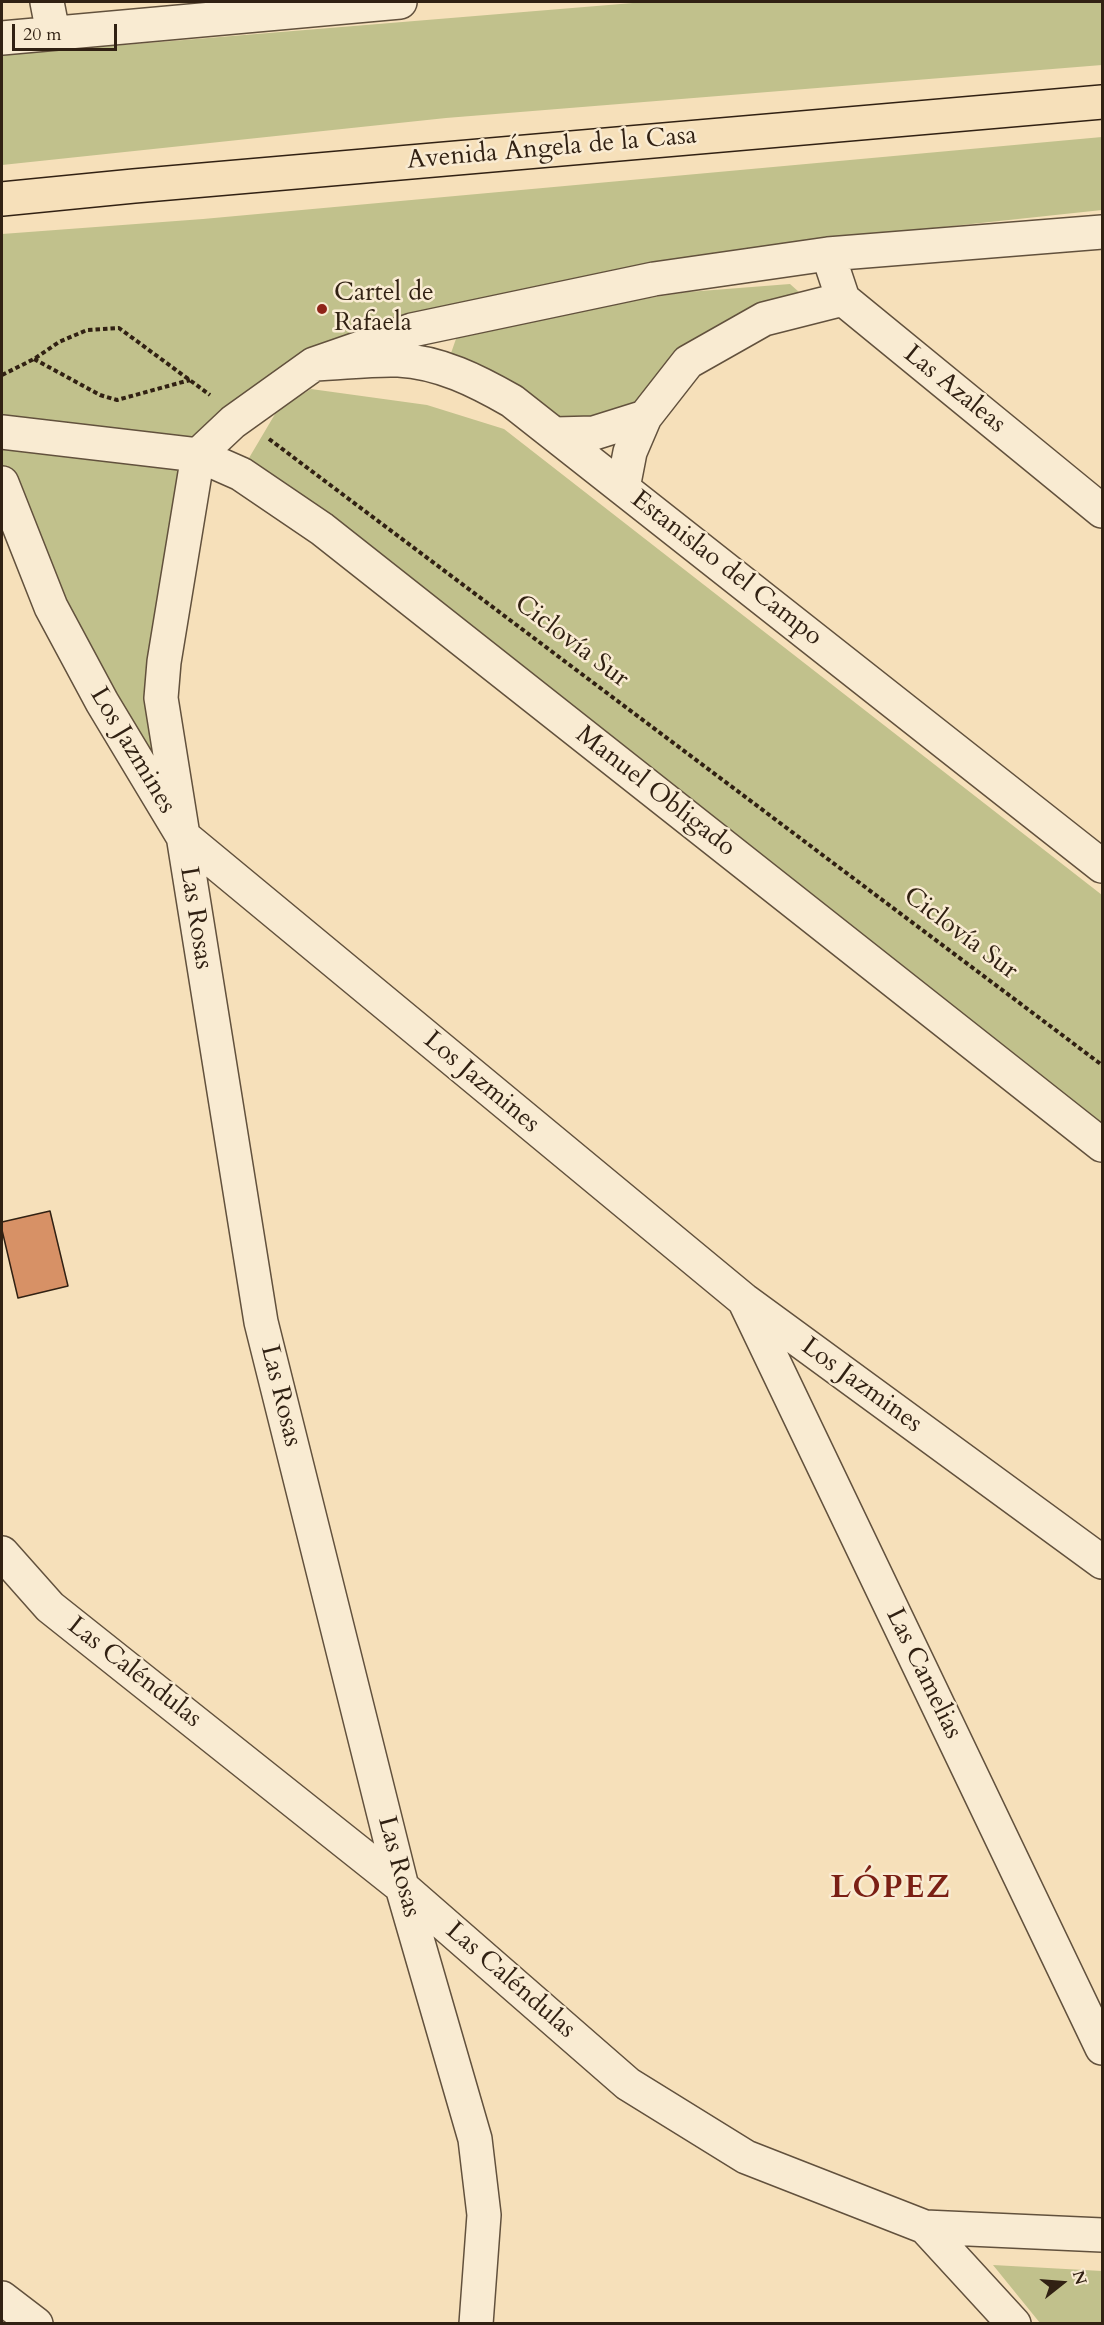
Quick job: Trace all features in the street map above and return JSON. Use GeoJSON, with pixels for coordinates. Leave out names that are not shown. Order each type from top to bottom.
{"type":"FeatureCollection","features":[{"type":"Feature","properties":{"kind":"main road","name":"Avenida Ángela de la Casa"},"geometry":{"type":"LineString","coordinates":[[2,199],[1102,102]]}},
{"type":"Feature","properties":{"kind":"main road"},"geometry":{"type":"LineString","coordinates":[[2,208],[75,193]]}},
{"type":"Feature","properties":{"kind":"street"},"geometry":{"type":"LineString","coordinates":[[47,2],[53,33]]}},
{"type":"Feature","properties":{"kind":"street"},"geometry":{"type":"LineString","coordinates":[[2,38],[400,2]]}},
{"type":"Feature","properties":{"kind":"street"},"geometry":{"type":"LineString","coordinates":[[198,455],[240,417],[314,364],[412,330],[654,279],[828,254],[1102,232]]}},
{"type":"Feature","properties":{"kind":"street"},"geometry":{"type":"LineString","coordinates":[[623,488],[630,452],[645,417],[688,362],[764,319],[843,299],[828,254]]}},
{"type":"Feature","properties":{"kind":"street","name":"Las Azaleas"},"geometry":{"type":"LineString","coordinates":[[843,299],[1102,511]]}},
{"type":"Feature","properties":{"kind":"street","name":"Estanislao del Campo"},"geometry":{"type":"LineString","coordinates":[[314,364],[399,360],[443,369],[477,381],[512,401],[1102,866]]}},
{"type":"Feature","properties":{"kind":"street"},"geometry":{"type":"LineString","coordinates":[[555,434],[594,433],[645,417]]}},
{"type":"Feature","properties":{"kind":"street","name":"Manuel Obligado"},"geometry":{"type":"LineString","coordinates":[[2,432],[198,455],[242,474],[322,529],[1102,1145]]}},
{"type":"Feature","properties":{"kind":"street","name":"Las Rosas"},"geometry":{"type":"LineString","coordinates":[[198,455],[164,662],[161,698],[261,1322],[402,1887],[475,2139],[484,2215],[476,2324]]}},
{"type":"Feature","properties":{"kind":"street","name":"Los Jazmines"},"geometry":{"type":"LineString","coordinates":[[2,483],[51,607],[102,702],[182,835],[744,1300],[1102,1562]]}},
{"type":"Feature","properties":{"kind":"street","name":"Las Camelias"},"geometry":{"type":"LineString","coordinates":[[744,1300],[1102,2048]]}},
{"type":"Feature","properties":{"kind":"street","name":"Las Caléndulas"},"geometry":{"type":"LineString","coordinates":[[2,1553],[50,1607],[402,1887],[628,2084],[746,2157],[925,2227],[1102,2235]]}},
{"type":"Feature","properties":{"kind":"street"},"geometry":{"type":"LineString","coordinates":[[925,2227],[1014,2324]]}},
{"type":"Feature","properties":{"kind":"street"},"geometry":{"type":"LineString","coordinates":[[2,2301],[36,2324]]}},
{"type":"Feature","properties":{"kind":"path","name":"Ciclovía Sur"},"geometry":{"type":"LineString","coordinates":[[2,375],[34,359],[59,342],[87,330],[119,328],[1102,1065]]}},
{"type":"Feature","properties":{"kind":"path"},"geometry":{"type":"LineString","coordinates":[[34,359],[100,395],[117,400],[190,380]]}},
{"type":"Feature","properties":{"kind":"green space"},"geometry":{"type":"Polygon","coordinates":[[[645,2],[1102,2],[1102,65],[446,118],[2,165],[2,55],[645,2]]]}},
{"type":"Feature","properties":{"kind":"green space"},"geometry":{"type":"Polygon","coordinates":[[[1102,137],[1102,210],[766,246],[505,295],[407,317],[189,445],[2,416],[2,234],[203,219],[1102,137]]]}},
{"type":"Feature","properties":{"kind":"green space"},"geometry":{"type":"Polygon","coordinates":[[[790,284],[808,300],[640,409],[560,425],[450,356],[457,336],[513,319],[688,292],[790,284]]]}},
{"type":"Feature","properties":{"kind":"green space"},"geometry":{"type":"Polygon","coordinates":[[[311,389],[427,405],[504,429],[1102,895],[1102,1128],[249,458],[278,409],[311,389]]]}},
{"type":"Feature","properties":{"kind":"green space"},"geometry":{"type":"Polygon","coordinates":[[[2,437],[190,464],[172,803],[2,485],[2,437]]]}},
{"type":"Feature","properties":{"kind":"green space"},"geometry":{"type":"Polygon","coordinates":[[[993,2265],[1102,2271],[1102,2323],[1040,2323],[993,2265]]]}},
{"type":"Feature","properties":{"kind":"building"},"geometry":{"type":"Polygon","coordinates":[[[50,1211],[68,1286],[18,1298],[2,1222],[50,1211]]]}},
{"type":"Feature","properties":{"kind":"place","name":"Cartel de Rafaela"},"geometry":{"type":"Point","coordinates":[322,309]}},
{"type":"Feature","properties":{"kind":"district","name":"LÓPEZ"},"geometry":{"type":"Point","coordinates":[891,1890]}}]}
